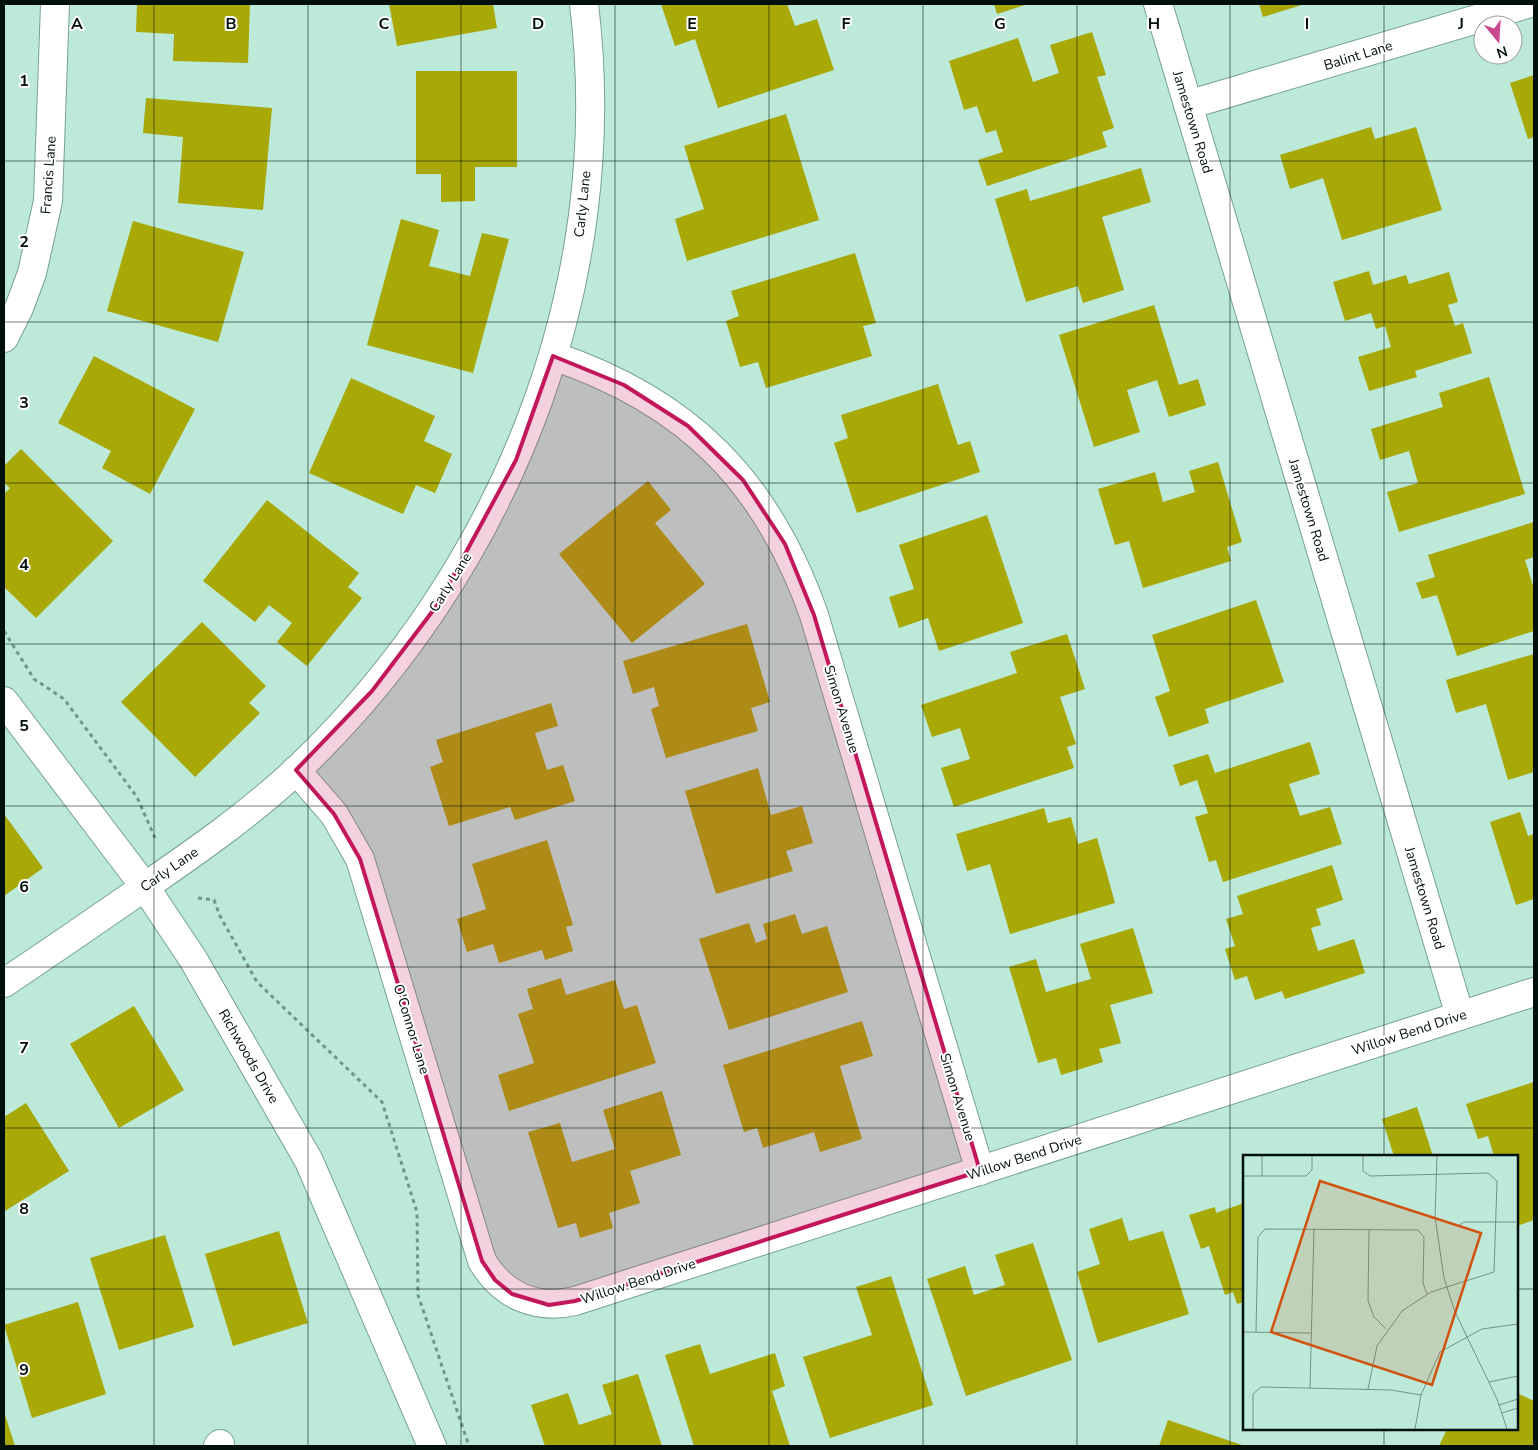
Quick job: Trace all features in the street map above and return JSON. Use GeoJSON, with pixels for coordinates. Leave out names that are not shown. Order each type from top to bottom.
{"type":"FeatureCollection","features":[{"type":"Feature","properties":{"kind":"street","name":"Francis Lane"},"geometry":{"type":"LineString","coordinates":[[4,338],[19,308],[32,273],[48,201],[54,4]]}},
{"type":"Feature","properties":{"kind":"street","name":"Carly Lane"},"geometry":{"type":"LineString","coordinates":[[4,983],[145,887],[230,826],[296,770],[372,691],[438,604],[484,525],[516,460],[552,356],[578,242],[585,184],[589,67],[584,4]]}},
{"type":"Feature","properties":{"kind":"street","name":"Jamestown Road"},"geometry":{"type":"LineString","coordinates":[[1158,4],[1460,1016]]}},
{"type":"Feature","properties":{"kind":"street","name":"Balint Lane"},"geometry":{"type":"LineString","coordinates":[[1188,106],[1527,4]]}},
{"type":"Feature","properties":{"kind":"street","name":"Simon Avenue"},"geometry":{"type":"LineString","coordinates":[[552,356],[589,369],[624,385],[657,404],[688,426],[742,480],[785,544],[802,579],[814,615],[980,1171]]}},
{"type":"Feature","properties":{"kind":"street","name":"Richwoods Drive"},"geometry":{"type":"LineString","coordinates":[[4,701],[145,887],[193,959],[309,1160],[432,1446]]}},
{"type":"Feature","properties":{"kind":"street","name":"O'Connor Lane"},"geometry":{"type":"LineString","coordinates":[[296,770],[334,814],[360,859],[478,1251],[495,1280],[512,1294]]}},
{"type":"Feature","properties":{"kind":"street","name":"Willow Bend Drive"},"geometry":{"type":"LineString","coordinates":[[512,1294],[536,1304],[562,1304],[575,1301],[1534,992]]}},
{"type":"Feature","properties":{"kind":"path"},"geometry":{"type":"LineString","coordinates":[[4,631],[34,679],[64,698],[137,797],[155,838]]}},
{"type":"Feature","properties":{"kind":"path"},"geometry":{"type":"LineString","coordinates":[[198,898],[214,900],[220,916],[257,982],[382,1102],[417,1212],[418,1295],[469,1446]]}},
{"type":"Feature","properties":{"kind":"highlighted area"},"geometry":{"type":"Polygon","coordinates":[[[553,356],[624,385],[688,426],[743,480],[785,544],[814,615],[980,1171],[575,1301],[549,1305],[512,1294],[495,1280],[482,1261],[360,859],[334,814],[296,770],[372,691],[438,604],[516,460],[553,356]]]}},
{"type":"Feature","properties":{"kind":"building"},"geometry":{"type":"Polygon","coordinates":[[[137,4],[250,4],[248,63],[173,61],[174,34],[136,32],[137,4]]]}},
{"type":"Feature","properties":{"kind":"building"},"geometry":{"type":"Polygon","coordinates":[[[389,4],[493,4],[497,28],[397,46],[389,4]]]}},
{"type":"Feature","properties":{"kind":"building"},"geometry":{"type":"Polygon","coordinates":[[[661,4],[787,4],[795,26],[817,19],[834,70],[718,108],[695,39],[675,46],[661,4]]]}},
{"type":"Feature","properties":{"kind":"building"},"geometry":{"type":"Polygon","coordinates":[[[994,4],[1028,4],[997,14],[994,4]]]}},
{"type":"Feature","properties":{"kind":"building"},"geometry":{"type":"Polygon","coordinates":[[[1259,4],[1305,4],[1263,17],[1259,4]]]}},
{"type":"Feature","properties":{"kind":"building"},"geometry":{"type":"Polygon","coordinates":[[[1092,32],[1106,75],[1097,77],[1114,128],[1102,132],[1107,147],[987,186],[978,160],[1003,152],[996,130],[986,133],[977,106],[964,110],[949,61],[1018,38],[1033,82],[1059,73],[1050,45],[1092,32]]]}},
{"type":"Feature","properties":{"kind":"building"},"geometry":{"type":"Polygon","coordinates":[[[416,71],[517,71],[517,167],[475,167],[475,201],[441,202],[441,174],[416,174],[416,71]]]}},
{"type":"Feature","properties":{"kind":"building"},"geometry":{"type":"Polygon","coordinates":[[[1534,75],[1534,137],[1528,139],[1510,83],[1534,75]]]}},
{"type":"Feature","properties":{"kind":"building"},"geometry":{"type":"Polygon","coordinates":[[[146,98],[272,108],[263,210],[178,203],[183,137],[143,133],[146,98]]]}},
{"type":"Feature","properties":{"kind":"building"},"geometry":{"type":"Polygon","coordinates":[[[786,114],[819,220],[687,261],[675,219],[704,209],[684,146],[786,114]]]}},
{"type":"Feature","properties":{"kind":"building"},"geometry":{"type":"Polygon","coordinates":[[[1371,127],[1375,139],[1416,127],[1442,210],[1342,240],[1323,178],[1290,189],[1280,155],[1371,127]]]}},
{"type":"Feature","properties":{"kind":"building"},"geometry":{"type":"Polygon","coordinates":[[[1141,168],[1151,202],[1102,217],[1124,290],[1083,303],[1078,286],[1026,302],[995,199],[1027,189],[1030,201],[1141,168]]]}},
{"type":"Feature","properties":{"kind":"building"},"geometry":{"type":"Polygon","coordinates":[[[401,219],[439,230],[429,266],[470,276],[482,233],[509,239],[473,373],[367,345],[401,219]]]}},
{"type":"Feature","properties":{"kind":"building"},"geometry":{"type":"Polygon","coordinates":[[[133,221],[244,252],[218,342],[107,311],[133,221]]]}},
{"type":"Feature","properties":{"kind":"building"},"geometry":{"type":"Polygon","coordinates":[[[855,253],[876,323],[863,326],[872,356],[766,388],[758,362],[740,367],[726,321],[739,316],[731,291],[855,253]]]}},
{"type":"Feature","properties":{"kind":"building"},"geometry":{"type":"Polygon","coordinates":[[[1369,271],[1373,285],[1406,275],[1409,284],[1449,272],[1458,302],[1448,305],[1455,326],[1463,323],[1472,353],[1415,371],[1417,377],[1369,391],[1358,357],[1391,347],[1385,326],[1376,329],[1371,313],[1345,321],[1333,282],[1369,271]]]}},
{"type":"Feature","properties":{"kind":"building"},"geometry":{"type":"Polygon","coordinates":[[[1154,305],[1179,385],[1198,379],[1206,405],[1169,417],[1157,380],[1127,390],[1140,432],[1094,447],[1059,335],[1154,305]]]}},
{"type":"Feature","properties":{"kind":"building"},"geometry":{"type":"Polygon","coordinates":[[[94,356],[195,409],[150,494],[102,468],[111,451],[58,423],[94,356]]]}},
{"type":"Feature","properties":{"kind":"building"},"geometry":{"type":"Polygon","coordinates":[[[1489,377],[1525,494],[1399,532],[1387,492],[1418,483],[1409,451],[1380,460],[1371,429],[1443,407],[1439,393],[1489,377]]]}},
{"type":"Feature","properties":{"kind":"building"},"geometry":{"type":"Polygon","coordinates":[[[351,378],[435,416],[424,441],[452,454],[435,493],[416,485],[403,514],[309,473],[351,378]]]}},
{"type":"Feature","properties":{"kind":"building"},"geometry":{"type":"Polygon","coordinates":[[[938,384],[958,445],[970,441],[980,472],[857,513],[834,443],[848,438],[841,415],[938,384]]]}},
{"type":"Feature","properties":{"kind":"building"},"geometry":{"type":"Polygon","coordinates":[[[21,449],[113,541],[36,618],[4,587],[4,494],[10,488],[4,483],[4,466],[21,449]]]}},
{"type":"Feature","properties":{"kind":"building"},"geometry":{"type":"Polygon","coordinates":[[[1218,462],[1242,542],[1227,547],[1231,561],[1143,588],[1129,541],[1115,545],[1098,489],[1155,472],[1163,502],[1195,492],[1189,471],[1218,462]]]}},
{"type":"Feature","properties":{"kind":"building"},"geometry":{"type":"Polygon","coordinates":[[[648,481],[671,510],[655,523],[705,584],[632,643],[559,554],[648,481]]]}},
{"type":"Feature","properties":{"kind":"building"},"geometry":{"type":"Polygon","coordinates":[[[267,500],[359,573],[348,587],[362,598],[307,666],[277,642],[292,623],[269,605],[255,622],[203,581],[267,500]]]}},
{"type":"Feature","properties":{"kind":"building"},"geometry":{"type":"Polygon","coordinates":[[[987,515],[1023,623],[939,651],[928,618],[899,628],[889,597],[914,589],[899,545],[987,515]]]}},
{"type":"Feature","properties":{"kind":"building"},"geometry":{"type":"Polygon","coordinates":[[[1534,522],[1534,557],[1525,560],[1534,589],[1534,631],[1457,656],[1437,595],[1422,599],[1416,583],[1435,577],[1428,555],[1534,522]]]}},
{"type":"Feature","properties":{"kind":"building"},"geometry":{"type":"Polygon","coordinates":[[[1256,600],[1284,682],[1205,709],[1209,723],[1169,737],[1155,697],[1170,691],[1152,635],[1256,600]]]}},
{"type":"Feature","properties":{"kind":"building"},"geometry":{"type":"Polygon","coordinates":[[[202,622],[266,686],[249,703],[260,713],[195,777],[121,702],[202,622]]]}},
{"type":"Feature","properties":{"kind":"building"},"geometry":{"type":"Polygon","coordinates":[[[747,624],[770,702],[751,708],[758,731],[666,758],[651,709],[659,706],[654,687],[633,694],[623,661],[747,624]]]}},
{"type":"Feature","properties":{"kind":"building"},"geometry":{"type":"Polygon","coordinates":[[[1067,634],[1085,689],[1060,697],[1076,744],[1067,747],[1074,768],[954,807],[941,768],[970,759],[960,728],[932,737],[921,705],[1017,673],[1010,652],[1067,634]]]}},
{"type":"Feature","properties":{"kind":"building"},"geometry":{"type":"Polygon","coordinates":[[[1534,654],[1534,772],[1508,780],[1486,704],[1456,713],[1446,680],[1534,654]]]}},
{"type":"Feature","properties":{"kind":"building"},"geometry":{"type":"Polygon","coordinates":[[[551,703],[558,726],[535,733],[547,770],[563,765],[575,801],[515,820],[510,807],[449,826],[430,767],[443,762],[436,740],[551,703]]]}},
{"type":"Feature","properties":{"kind":"building"},"geometry":{"type":"Polygon","coordinates":[[[1310,742],[1320,774],[1289,784],[1300,816],[1330,807],[1342,844],[1223,882],[1216,860],[1209,862],[1195,817],[1208,813],[1197,780],[1180,786],[1173,765],[1208,754],[1215,773],[1310,742]]]}},
{"type":"Feature","properties":{"kind":"building"},"geometry":{"type":"Polygon","coordinates":[[[758,768],[771,815],[802,806],[813,843],[786,851],[793,871],[716,894],[685,791],[758,768]]]}},
{"type":"Feature","properties":{"kind":"building"},"geometry":{"type":"Polygon","coordinates":[[[1044,808],[1048,823],[1071,817],[1078,844],[1097,838],[1115,903],[1010,934],[990,864],[967,871],[956,834],[1044,808]]]}},
{"type":"Feature","properties":{"kind":"building"},"geometry":{"type":"Polygon","coordinates":[[[1520,812],[1528,836],[1534,834],[1534,899],[1516,905],[1490,822],[1520,812]]]}},
{"type":"Feature","properties":{"kind":"building"},"geometry":{"type":"Polygon","coordinates":[[[4,814],[43,868],[4,896],[4,814]]]}},
{"type":"Feature","properties":{"kind":"building"},"geometry":{"type":"Polygon","coordinates":[[[547,840],[573,925],[566,927],[573,951],[545,960],[542,950],[499,963],[493,944],[467,952],[457,919],[486,909],[472,864],[547,840]]]}},
{"type":"Feature","properties":{"kind":"building"},"geometry":{"type":"Polygon","coordinates":[[[1332,865],[1343,900],[1316,909],[1321,925],[1311,928],[1318,951],[1354,939],[1365,973],[1285,999],[1282,991],[1255,1000],[1247,976],[1235,980],[1225,949],[1235,946],[1226,919],[1243,914],[1237,896],[1332,865]]]}},
{"type":"Feature","properties":{"kind":"building"},"geometry":{"type":"Polygon","coordinates":[[[795,914],[802,934],[827,926],[848,992],[729,1030],[699,939],[749,923],[756,943],[767,939],[763,924],[795,914]]]}},
{"type":"Feature","properties":{"kind":"building"},"geometry":{"type":"Polygon","coordinates":[[[1133,928],[1153,993],[1110,1005],[1121,1043],[1099,1049],[1103,1062],[1061,1075],[1056,1058],[1038,1063],[1009,967],[1036,959],[1046,992],[1091,979],[1080,944],[1133,928]]]}},
{"type":"Feature","properties":{"kind":"building"},"geometry":{"type":"Polygon","coordinates":[[[561,978],[566,995],[615,980],[624,1009],[637,1005],[656,1063],[509,1111],[498,1075],[534,1063],[518,1014],[533,1009],[527,989],[561,978]]]}},
{"type":"Feature","properties":{"kind":"building"},"geometry":{"type":"Polygon","coordinates":[[[134,1006],[184,1090],[119,1128],[70,1044],[134,1006]]]}},
{"type":"Feature","properties":{"kind":"building"},"geometry":{"type":"Polygon","coordinates":[[[862,1021],[873,1056],[840,1066],[862,1139],[820,1152],[814,1132],[763,1148],[757,1128],[744,1132],[723,1065],[862,1021]]]}},
{"type":"Feature","properties":{"kind":"building"},"geometry":{"type":"Polygon","coordinates":[[[1534,1082],[1534,1220],[1518,1226],[1518,1155],[1494,1155],[1488,1136],[1478,1139],[1466,1104],[1534,1082]]]}},
{"type":"Feature","properties":{"kind":"building"},"geometry":{"type":"Polygon","coordinates":[[[662,1091],[681,1155],[630,1171],[640,1203],[609,1213],[613,1228],[580,1238],[576,1223],[558,1228],[528,1132],[560,1123],[572,1162],[615,1149],[603,1110],[662,1091]]]}},
{"type":"Feature","properties":{"kind":"building"},"geometry":{"type":"Polygon","coordinates":[[[26,1103],[69,1171],[5,1211],[4,1117],[26,1103]]]}},
{"type":"Feature","properties":{"kind":"building"},"geometry":{"type":"Polygon","coordinates":[[[1417,1107],[1433,1155],[1394,1155],[1382,1119],[1417,1107]]]}},
{"type":"Feature","properties":{"kind":"building"},"geometry":{"type":"Polygon","coordinates":[[[1243,1203],[1243,1302],[1237,1304],[1233,1292],[1225,1295],[1209,1246],[1201,1249],[1189,1215],[1215,1207],[1216,1213],[1243,1203]]]}},
{"type":"Feature","properties":{"kind":"building"},"geometry":{"type":"Polygon","coordinates":[[[1122,1218],[1129,1241],[1163,1231],[1189,1314],[1098,1343],[1077,1272],[1100,1264],[1089,1229],[1122,1218]]]}},
{"type":"Feature","properties":{"kind":"building"},"geometry":{"type":"Polygon","coordinates":[[[279,1231],[308,1323],[233,1346],[205,1254],[279,1231]]]}},
{"type":"Feature","properties":{"kind":"building"},"geometry":{"type":"Polygon","coordinates":[[[165,1235],[194,1327],[119,1350],[90,1258],[165,1235]]]}},
{"type":"Feature","properties":{"kind":"building"},"geometry":{"type":"Polygon","coordinates":[[[1033,1243],[1072,1360],[966,1396],[927,1279],[965,1266],[974,1295],[1005,1285],[995,1255],[1033,1243]]]}},
{"type":"Feature","properties":{"kind":"building"},"geometry":{"type":"Polygon","coordinates":[[[891,1276],[933,1405],[830,1438],[803,1357],[872,1335],[856,1287],[891,1276]]]}},
{"type":"Feature","properties":{"kind":"building"},"geometry":{"type":"Polygon","coordinates":[[[78,1302],[106,1394],[32,1418],[4,1325],[78,1302]]]}},
{"type":"Feature","properties":{"kind":"building"},"geometry":{"type":"Polygon","coordinates":[[[700,1344],[710,1374],[775,1353],[785,1386],[772,1391],[790,1446],[694,1446],[665,1355],[700,1344]]]}},
{"type":"Feature","properties":{"kind":"building"},"geometry":{"type":"Polygon","coordinates":[[[638,1374],[662,1446],[545,1446],[531,1405],[568,1393],[579,1425],[612,1414],[602,1385],[638,1374]]]}},
{"type":"Feature","properties":{"kind":"building"},"geometry":{"type":"Polygon","coordinates":[[[1518,1393],[1534,1401],[1534,1446],[1439,1446],[1447,1430],[1518,1430],[1518,1393]]]}},
{"type":"Feature","properties":{"kind":"building"},"geometry":{"type":"Polygon","coordinates":[[[4,1412],[15,1446],[4,1446],[4,1412]]]}},
{"type":"Feature","properties":{"kind":"building"},"geometry":{"type":"Polygon","coordinates":[[[1168,1420],[1245,1446],[1159,1446],[1168,1420]]]}}]}
